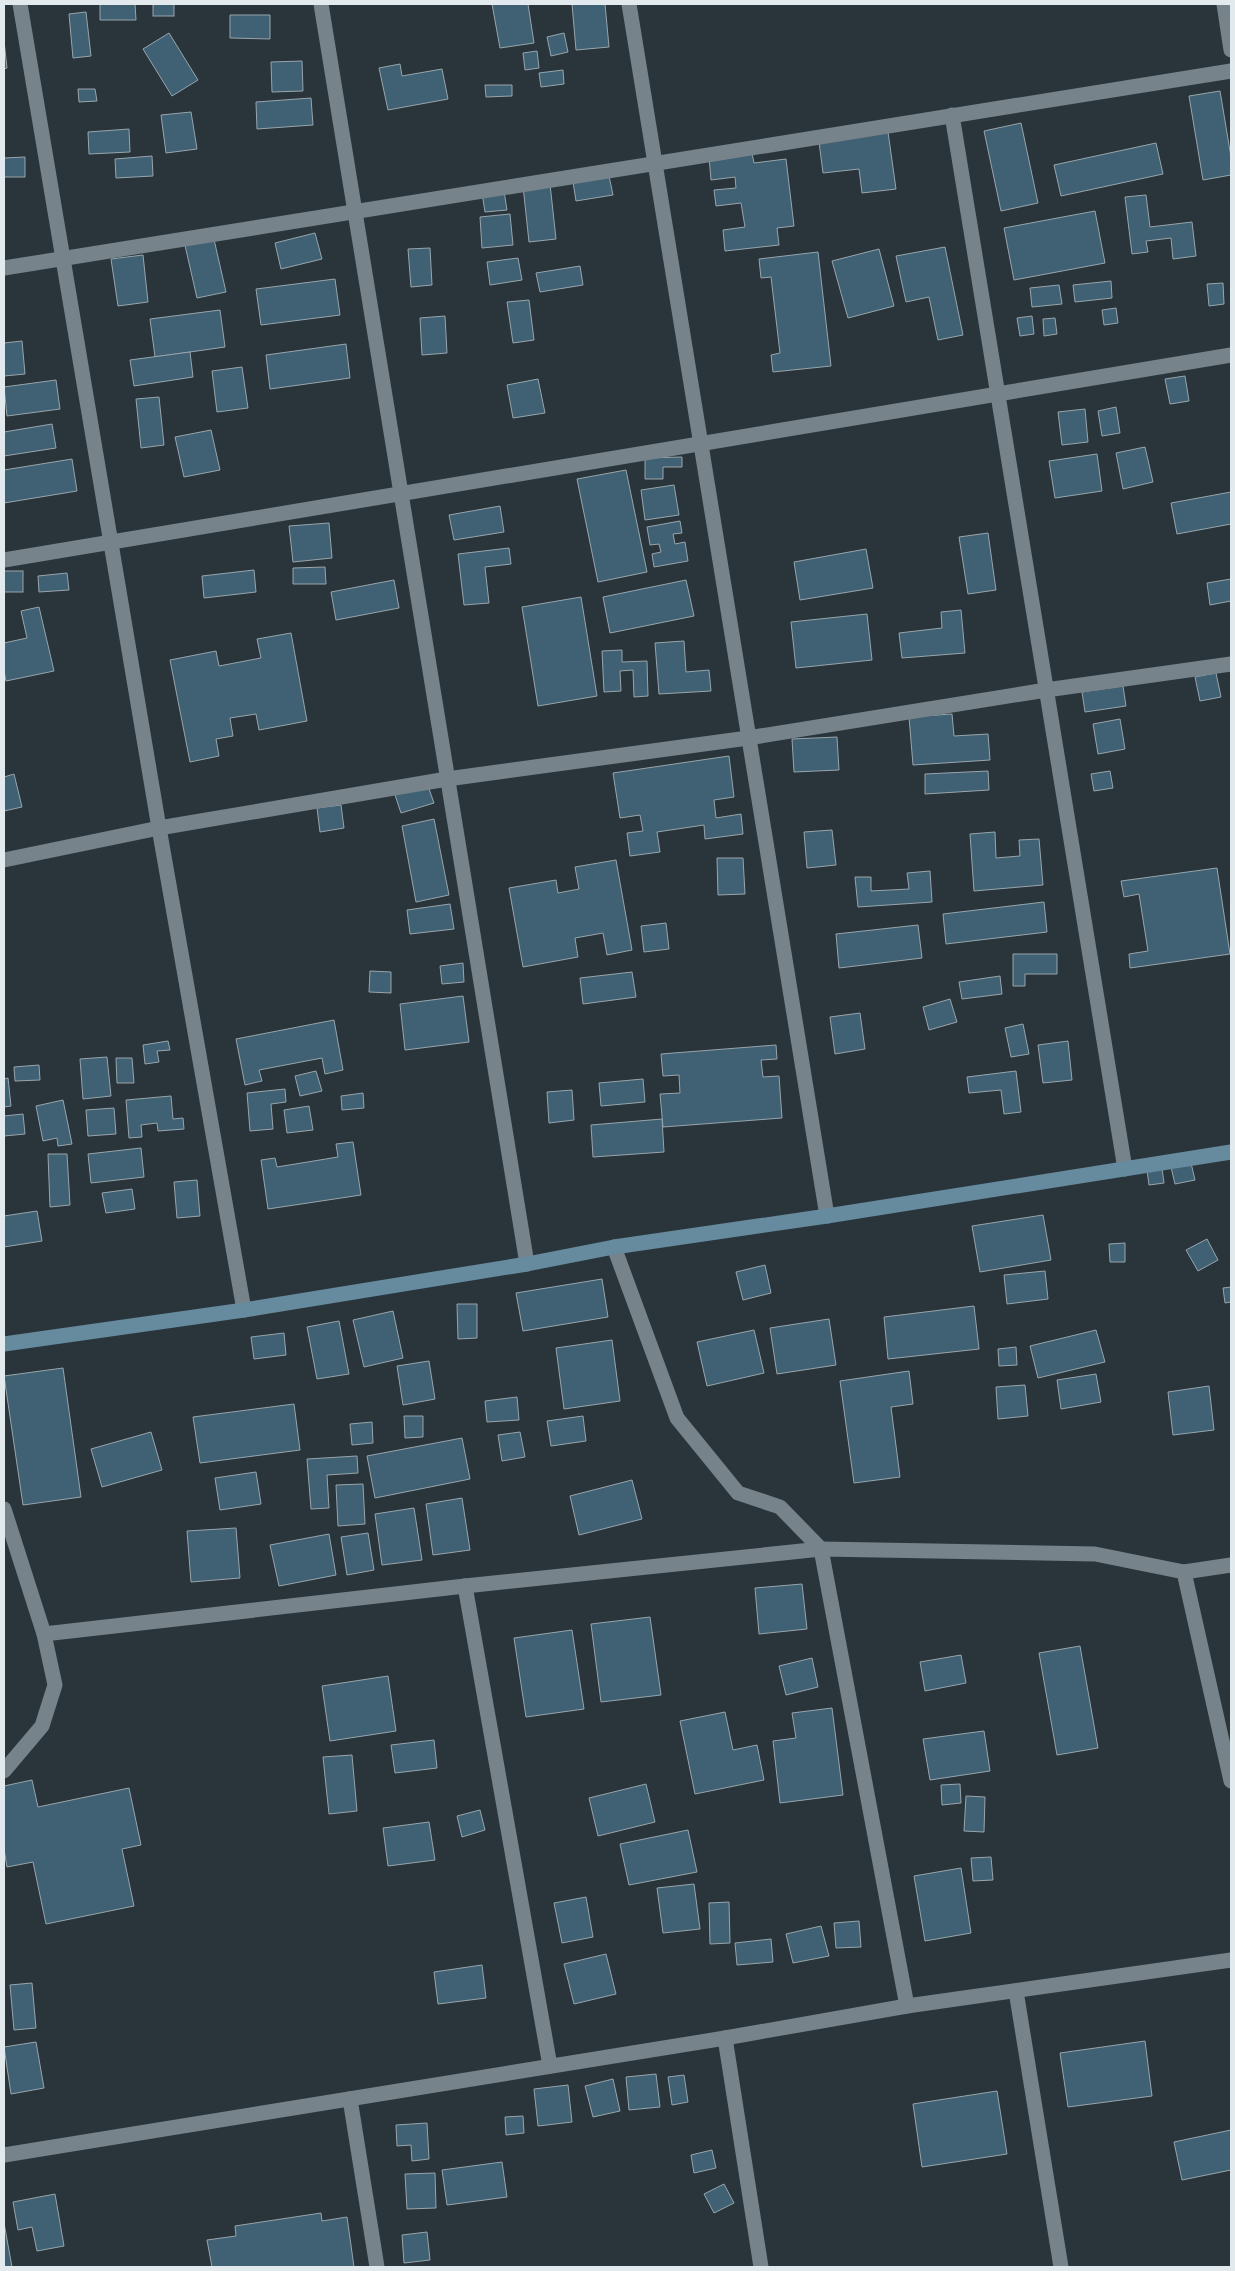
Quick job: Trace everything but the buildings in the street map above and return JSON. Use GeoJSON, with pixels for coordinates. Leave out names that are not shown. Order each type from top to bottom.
{"type":"FeatureCollection","features":[{"type":"Feature","properties":{"kind":"main road"},"geometry":{"type":"LineString","coordinates":[[4,1344],[244,1310],[527,1264],[614,1247],[827,1216],[1231,1152]]}},
{"type":"Feature","properties":{"kind":"street"},"geometry":{"type":"LineString","coordinates":[[20,4],[159,828],[244,1310]]}},
{"type":"Feature","properties":{"kind":"street"},"geometry":{"type":"LineString","coordinates":[[321,4],[446,779],[527,1264]]}},
{"type":"Feature","properties":{"kind":"street"},"geometry":{"type":"LineString","coordinates":[[629,4],[827,1216]]}},
{"type":"Feature","properties":{"kind":"street"},"geometry":{"type":"LineString","coordinates":[[1224,4],[1231,50]]}},
{"type":"Feature","properties":{"kind":"street"},"geometry":{"type":"LineString","coordinates":[[4,268],[1231,71]]}},
{"type":"Feature","properties":{"kind":"street"},"geometry":{"type":"LineString","coordinates":[[952,116],[1125,1169]]}},
{"type":"Feature","properties":{"kind":"street"},"geometry":{"type":"LineString","coordinates":[[4,560],[1231,355]]}},
{"type":"Feature","properties":{"kind":"street"},"geometry":{"type":"LineString","coordinates":[[4,860],[159,828],[446,779],[748,738],[1046,690],[1231,664]]}},
{"type":"Feature","properties":{"kind":"street"},"geometry":{"type":"LineString","coordinates":[[614,1247],[677,1418],[738,1492],[780,1507],[822,1549],[907,2006]]}},
{"type":"Feature","properties":{"kind":"street"},"geometry":{"type":"LineString","coordinates":[[4,1509],[44,1634],[55,1685],[42,1726],[4,1771]]}},
{"type":"Feature","properties":{"kind":"street"},"geometry":{"type":"LineString","coordinates":[[44,1634],[465,1586],[822,1549],[1094,1554],[1184,1572],[1231,1565]]}},
{"type":"Feature","properties":{"kind":"street"},"geometry":{"type":"LineString","coordinates":[[1184,1572],[1231,1781]]}},
{"type":"Feature","properties":{"kind":"street"},"geometry":{"type":"LineString","coordinates":[[465,1586],[550,2066]]}},
{"type":"Feature","properties":{"kind":"street"},"geometry":{"type":"LineString","coordinates":[[4,2155],[725,2038],[907,2006],[1231,1960]]}},
{"type":"Feature","properties":{"kind":"street"},"geometry":{"type":"LineString","coordinates":[[1016,1991],[1061,2267]]}},
{"type":"Feature","properties":{"kind":"street"},"geometry":{"type":"LineString","coordinates":[[725,2038],[761,2267]]}},
{"type":"Feature","properties":{"kind":"street"},"geometry":{"type":"LineString","coordinates":[[350,2099],[377,2267]]}}]}
